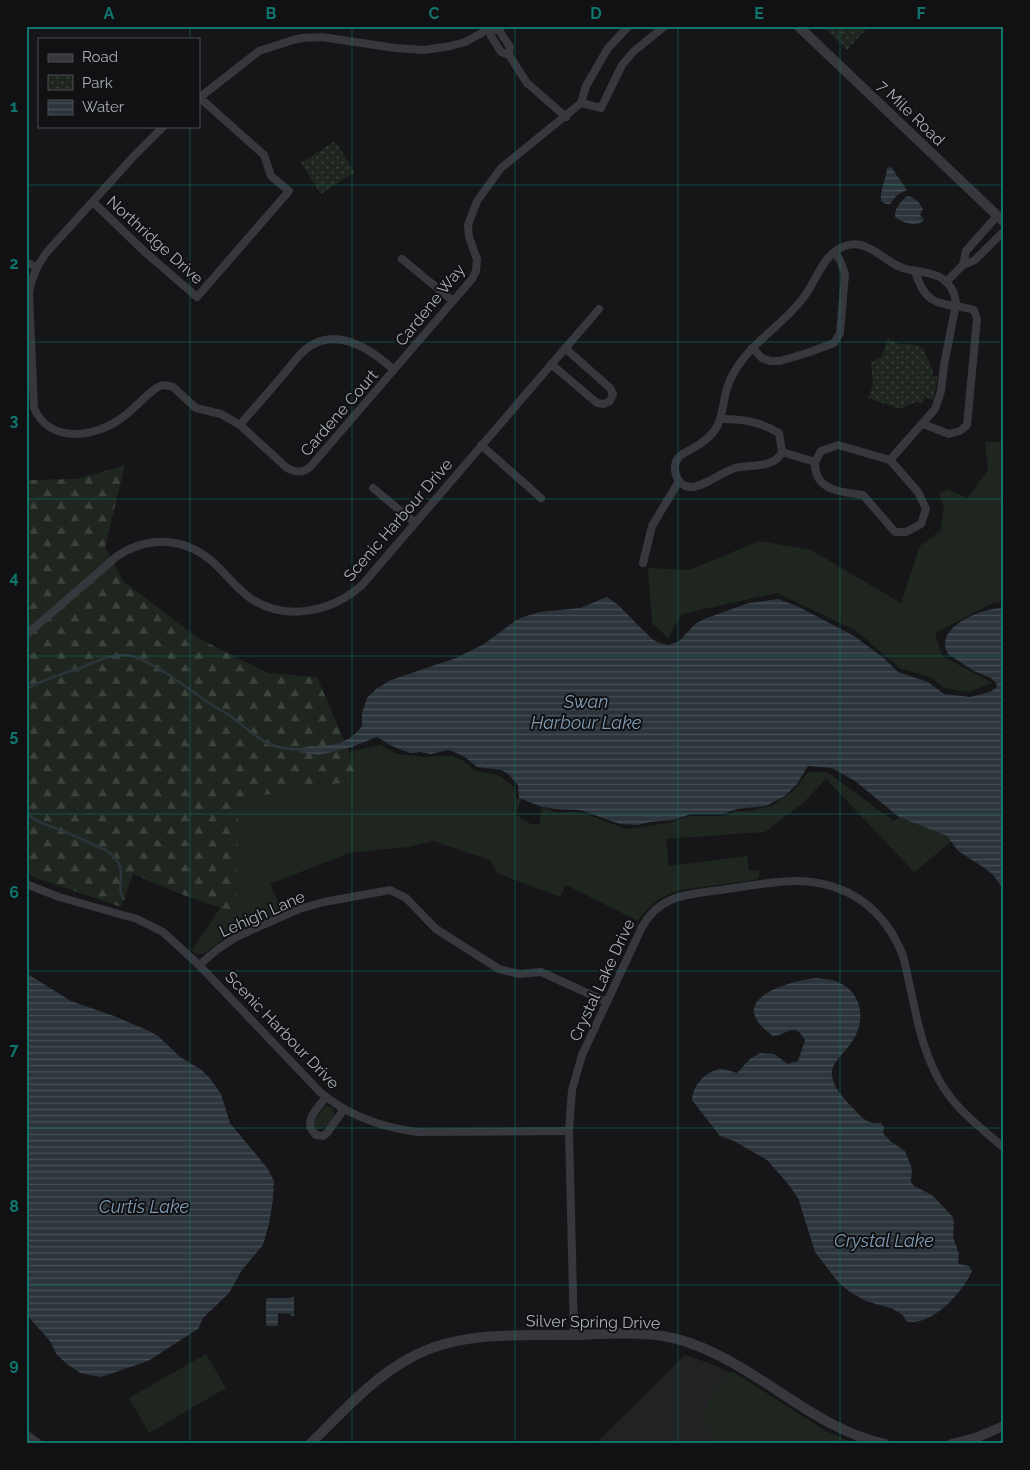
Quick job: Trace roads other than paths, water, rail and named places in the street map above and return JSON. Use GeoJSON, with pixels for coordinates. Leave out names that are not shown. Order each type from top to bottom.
{"type":"FeatureCollection","features":[{"type":"Feature","properties":{"kind":"street"},"geometry":{"type":"LineString","coordinates":[[629,26],[608,48],[586,86],[582,103],[601,108],[622,65],[634,51],[665,26]]}},
{"type":"Feature","properties":{"kind":"street","name":"7 Mile Road"},"geometry":{"type":"LineString","coordinates":[[798,26],[1000,219]]}},
{"type":"Feature","properties":{"kind":"street"},"geometry":{"type":"LineString","coordinates":[[493,27],[491,36],[501,52],[509,55],[527,82],[566,117]]}},
{"type":"Feature","properties":{"kind":"street","name":"Northridge Drive"},"geometry":{"type":"LineString","coordinates":[[200,97],[259,52],[302,38],[322,38],[424,50],[466,42],[493,27]]}},
{"type":"Feature","properties":{"kind":"street","name":"Northridge Drive"},"geometry":{"type":"LineString","coordinates":[[93,202],[145,252],[197,296],[289,192],[271,176],[264,155],[200,99]]}},
{"type":"Feature","properties":{"kind":"street","name":"Cardene Way"},"geometry":{"type":"LineString","coordinates":[[394,370],[472,279],[476,271],[477,259],[468,230],[470,216],[477,202],[501,168],[582,103]]}},
{"type":"Feature","properties":{"kind":"street","name":"Northridge Drive"},"geometry":{"type":"LineString","coordinates":[[36,267],[47,252],[142,147],[162,128]]}},
{"type":"Feature","properties":{"kind":"street"},"geometry":{"type":"LineString","coordinates":[[963,265],[966,251],[1000,219]]}},
{"type":"Feature","properties":{"kind":"street"},"geometry":{"type":"LineString","coordinates":[[946,282],[963,265],[975,260],[1004,232]]}},
{"type":"Feature","properties":{"kind":"street"},"geometry":{"type":"LineString","coordinates":[[721,419],[741,419],[764,424],[780,434],[782,452],[771,463],[734,469],[696,487],[684,486],[679,481],[675,468],[677,459],[682,454],[710,438],[716,430],[721,419],[723,400],[731,377],[752,348],[783,322],[798,305],[810,289],[821,267],[828,258],[844,246],[865,247],[878,253],[897,267],[931,273],[946,282],[952,289],[956,299],[941,391],[935,409],[890,460]]}},
{"type":"Feature","properties":{"kind":"street"},"geometry":{"type":"LineString","coordinates":[[752,348],[762,358],[770,361],[807,354],[834,343],[840,332],[845,274],[835,252]]}},
{"type":"Feature","properties":{"kind":"street"},"geometry":{"type":"LineString","coordinates":[[402,260],[452,301]]}},
{"type":"Feature","properties":{"kind":"street"},"geometry":{"type":"LineString","coordinates":[[26,262],[36,267],[31,281],[30,293],[33,401],[37,415],[47,427],[58,433],[69,435],[101,429],[122,418],[155,389],[164,385],[173,387],[196,408],[221,414],[240,425]]}},
{"type":"Feature","properties":{"kind":"street"},"geometry":{"type":"LineString","coordinates":[[915,271],[923,291],[930,298],[940,303],[974,310],[977,319],[967,425],[960,431],[949,434],[923,424]]}},
{"type":"Feature","properties":{"kind":"street","name":"Scenic Harbour Drive"},"geometry":{"type":"LineString","coordinates":[[26,635],[116,557],[131,548],[152,542],[176,543],[197,551],[215,564],[244,593],[267,606],[292,611],[318,610],[340,601],[353,593],[599,309]]}},
{"type":"Feature","properties":{"kind":"street","name":"Cardene Court"},"geometry":{"type":"LineString","coordinates":[[336,338],[357,345],[374,353],[394,370],[311,466],[304,471],[296,472],[287,468],[240,425],[304,351],[320,341],[336,338]]}},
{"type":"Feature","properties":{"kind":"street"},"geometry":{"type":"LineString","coordinates":[[551,364],[597,403],[604,404],[610,401],[612,394],[610,388],[565,348]]}},
{"type":"Feature","properties":{"kind":"street"},"geometry":{"type":"LineString","coordinates":[[482,445],[541,498]]}},
{"type":"Feature","properties":{"kind":"street"},"geometry":{"type":"LineString","coordinates":[[838,445],[890,460],[918,492],[926,509],[921,524],[906,532],[895,532],[863,496],[843,493],[828,488],[819,481],[815,471],[815,462],[821,451],[838,445]]}},
{"type":"Feature","properties":{"kind":"street"},"geometry":{"type":"LineString","coordinates":[[782,452],[815,462]]}},
{"type":"Feature","properties":{"kind":"street"},"geometry":{"type":"LineString","coordinates":[[643,563],[652,526],[679,481]]}},
{"type":"Feature","properties":{"kind":"street"},"geometry":{"type":"LineString","coordinates":[[374,488],[414,523]]}},
{"type":"Feature","properties":{"kind":"street","name":"Crystal Lake Drive"},"geometry":{"type":"LineString","coordinates":[[574,1335],[569,1131],[570,1104],[575,1076],[582,1055],[647,918],[654,910],[668,900],[691,894],[793,881],[822,883],[838,888],[867,904],[890,928],[904,956],[926,1052],[939,1081],[959,1107],[1004,1148]]}},
{"type":"Feature","properties":{"kind":"street","name":"Scenic Harbour Drive"},"geometry":{"type":"LineString","coordinates":[[26,884],[47,893],[126,915],[148,924],[174,940],[326,1097],[344,1109],[373,1122],[417,1132],[569,1131]]}},
{"type":"Feature","properties":{"kind":"street","name":"Lehigh Lane"},"geometry":{"type":"LineString","coordinates":[[199,964],[218,948],[238,936],[299,909],[324,902],[390,890],[406,898],[436,929],[499,969],[518,974],[541,972],[607,1002]]}},
{"type":"Feature","properties":{"kind":"street"},"geometry":{"type":"LineString","coordinates":[[326,1097],[310,1120],[310,1128],[316,1135],[323,1136],[327,1133],[344,1109]]}},
{"type":"Feature","properties":{"kind":"street","name":"Silver Spring Drive"},"geometry":{"type":"LineString","coordinates":[[310,1444],[374,1382],[397,1365],[422,1352],[437,1346],[474,1337],[574,1335],[650,1335],[679,1340],[706,1349],[726,1359],[835,1427],[885,1444]]}},
{"type":"Feature","properties":{"kind":"street"},"geometry":{"type":"LineString","coordinates":[[954,1444],[1004,1426]]}},
{"type":"Feature","properties":{"kind":"street"},"geometry":{"type":"LineString","coordinates":[[26,1434],[39,1444]]}},
{"type":"Feature","properties":{"kind":"water"},"geometry":{"type":"Polygon","coordinates":[[[891,167],[907,190],[897,195],[890,204],[886,204],[881,201],[881,192],[887,168],[891,167]]]}},
{"type":"Feature","properties":{"kind":"water"},"geometry":{"type":"Polygon","coordinates":[[[907,196],[916,200],[923,209],[920,215],[924,220],[917,224],[910,224],[895,217],[897,208],[907,196]]]}},
{"type":"Feature","properties":{"kind":"water","name":"Swan Harbour Lake"},"geometry":{"type":"Polygon","coordinates":[[[607,597],[618,605],[652,639],[668,645],[679,641],[695,624],[704,619],[749,603],[778,599],[797,606],[854,636],[885,659],[898,672],[928,682],[944,694],[970,697],[990,692],[996,688],[997,684],[991,678],[974,671],[948,654],[945,644],[947,635],[953,627],[973,615],[1004,608],[1004,890],[994,876],[986,869],[958,851],[947,836],[899,817],[855,781],[832,768],[808,766],[797,784],[785,796],[766,806],[737,809],[723,814],[691,814],[673,820],[638,825],[620,824],[580,810],[542,807],[519,798],[518,785],[507,773],[501,770],[477,767],[465,757],[452,751],[447,750],[431,754],[410,753],[392,746],[377,737],[352,747],[319,755],[299,752],[299,749],[306,747],[340,743],[350,738],[362,726],[362,713],[367,698],[376,689],[391,680],[456,658],[484,644],[523,617],[540,612],[580,608],[607,597]]]}},
{"type":"Feature","properties":{"kind":"water","name":"Curtis Lake"},"geometry":{"type":"Polygon","coordinates":[[[26,973],[71,1001],[149,1031],[158,1036],[180,1057],[200,1069],[209,1077],[221,1094],[230,1123],[268,1169],[274,1181],[269,1224],[263,1245],[242,1270],[229,1293],[203,1318],[198,1329],[148,1361],[101,1377],[80,1373],[67,1364],[57,1355],[50,1341],[26,1314],[26,973]]]}},
{"type":"Feature","properties":{"kind":"water","name":"Crystal Lake"},"geometry":{"type":"Polygon","coordinates":[[[816,978],[835,981],[846,987],[857,999],[859,1007],[860,1024],[850,1044],[833,1067],[833,1082],[860,1116],[870,1122],[881,1123],[884,1127],[883,1133],[890,1141],[905,1151],[912,1169],[911,1182],[914,1186],[932,1195],[952,1216],[954,1222],[953,1237],[959,1254],[958,1264],[969,1266],[972,1271],[954,1298],[926,1319],[916,1322],[906,1321],[903,1315],[893,1309],[866,1301],[850,1292],[838,1282],[815,1252],[798,1198],[789,1185],[767,1160],[734,1141],[720,1136],[692,1100],[695,1089],[706,1075],[722,1069],[737,1073],[750,1059],[760,1053],[774,1054],[788,1064],[798,1061],[805,1040],[801,1034],[790,1030],[773,1036],[759,1024],[754,1013],[756,1003],[763,995],[775,989],[816,978]]]}},
{"type":"Feature","properties":{"kind":"water"},"geometry":{"type":"Polygon","coordinates":[[[294,1297],[294,1316],[278,1313],[278,1326],[266,1326],[266,1298],[294,1297]]]}},
{"type":"Feature","properties":{"kind":"waterway"},"geometry":{"type":"LineString","coordinates":[[26,689],[52,677],[106,658],[117,655],[132,656],[166,673],[229,715],[262,740],[279,747],[299,749]]}},
{"type":"Feature","properties":{"kind":"waterway"},"geometry":{"type":"LineString","coordinates":[[26,813],[39,822],[73,835],[112,854],[121,870],[120,890],[124,899]]}}]}
